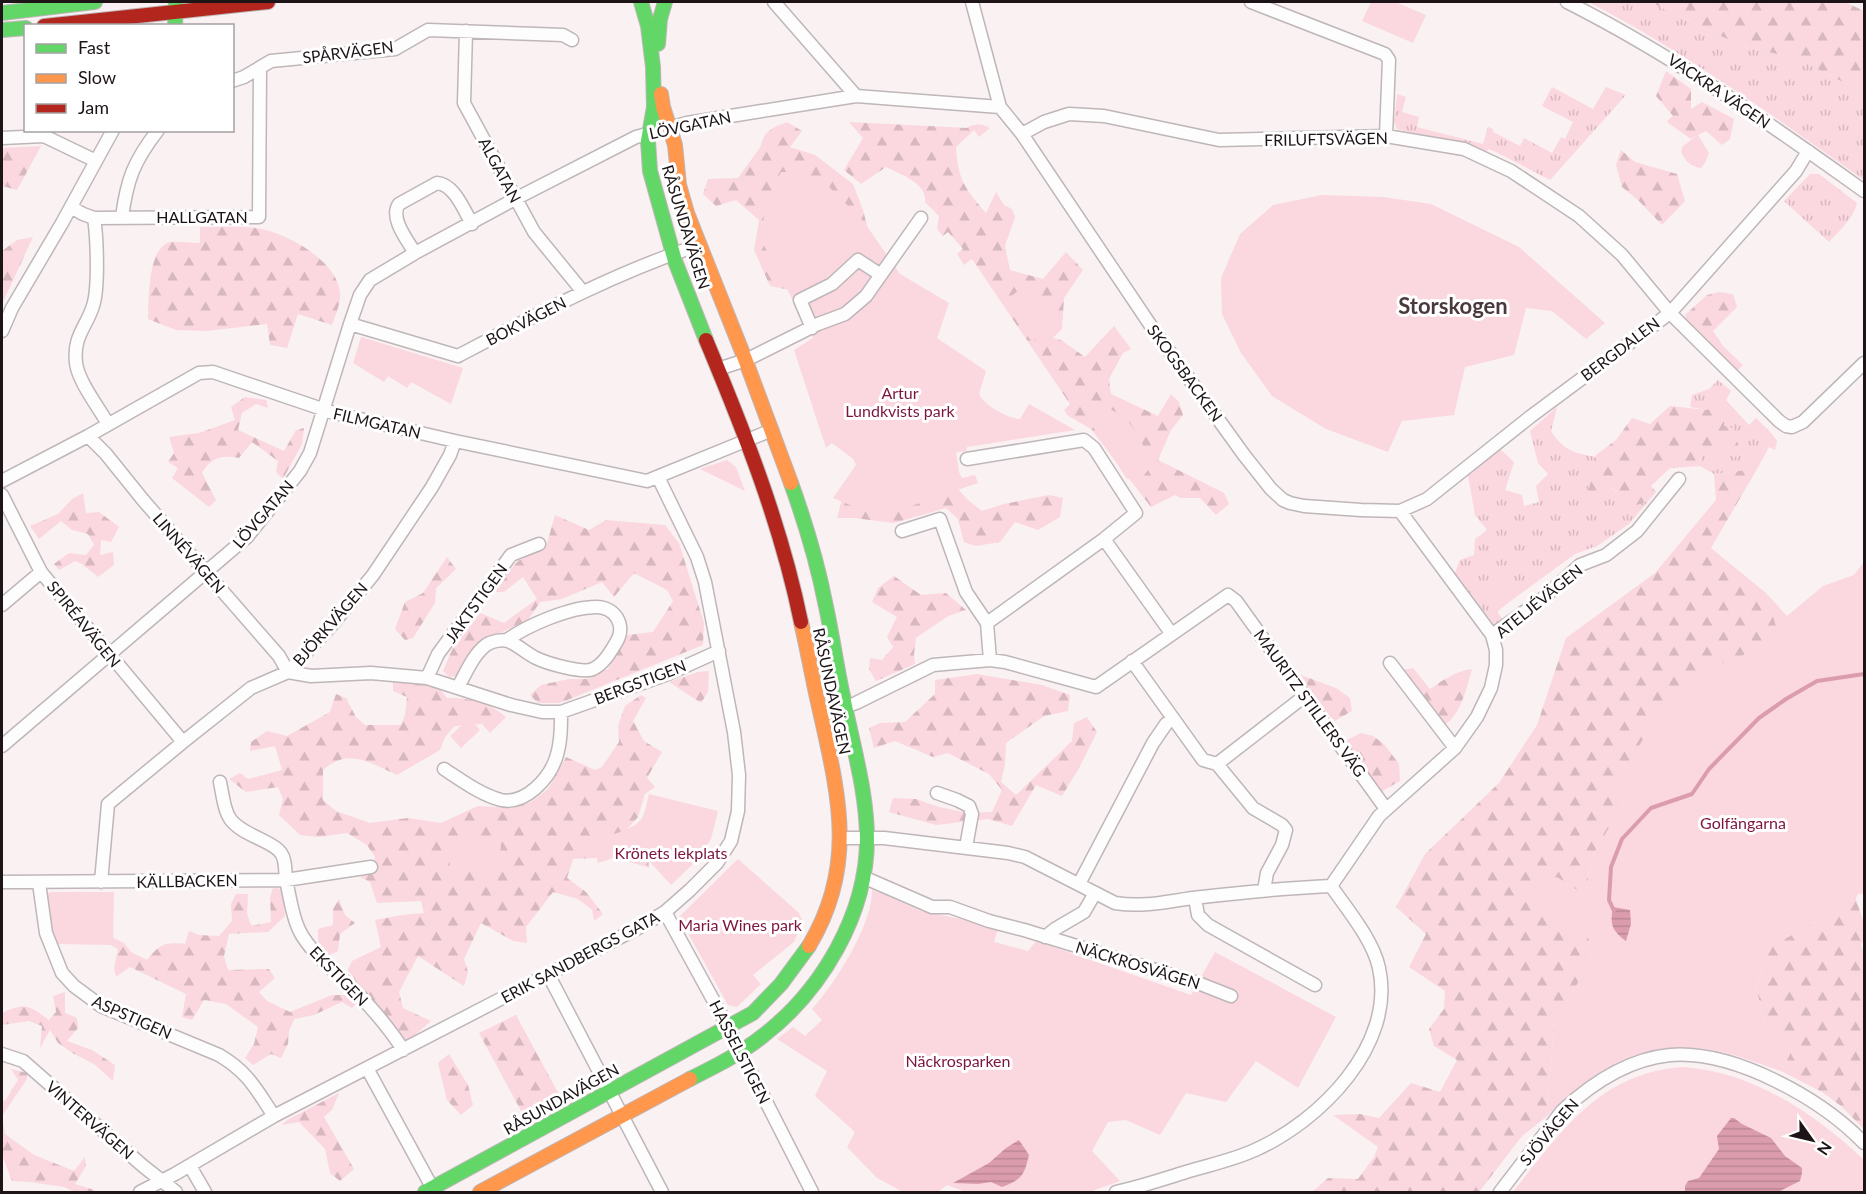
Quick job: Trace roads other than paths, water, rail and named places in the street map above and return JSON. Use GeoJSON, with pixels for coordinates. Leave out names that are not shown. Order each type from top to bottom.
{"type":"FeatureCollection","features":[{"type":"Feature","properties":{"kind":"street"},"geometry":{"type":"LineString","coordinates":[[2,14],[95,2]]}},
{"type":"Feature","properties":{"kind":"street"},"geometry":{"type":"LineString","coordinates":[[57,24],[177,6],[268,2]]}},
{"type":"Feature","properties":{"kind":"street"},"geometry":{"type":"LineString","coordinates":[[641,2],[653,5],[664,2]]}},
{"type":"Feature","properties":{"kind":"street","name":"RÅSUNDAVÄGEN"},"geometry":{"type":"LineString","coordinates":[[437,1189],[609,1091],[753,1013],[800,962],[825,918],[837,881],[841,855],[838,808],[829,751],[787,562],[746,440],[673,254],[654,188],[649,162],[648,132],[654,105],[651,42],[648,20],[641,2]]}},
{"type":"Feature","properties":{"kind":"street","name":"RÅSUNDAVÄGEN"},"geometry":{"type":"LineString","coordinates":[[480,1192],[623,1117],[763,1037],[813,985],[824,969],[850,920],[863,877],[867,837],[861,786],[822,589],[802,516],[772,430],[678,187],[676,146],[661,104],[658,40],[664,2]]}},
{"type":"Feature","properties":{"kind":"street"},"geometry":{"type":"LineString","coordinates":[[774,2],[856,96],[1000,107]]}},
{"type":"Feature","properties":{"kind":"street","name":"SKOGSBACKEN"},"geometry":{"type":"LineString","coordinates":[[972,2],[1000,107],[1022,134],[1151,326],[1271,489],[1283,500],[1304,506],[1400,511]]}},
{"type":"Feature","properties":{"kind":"street"},"geometry":{"type":"LineString","coordinates":[[1251,2],[1385,54],[1389,60],[1386,136]]}},
{"type":"Feature","properties":{"kind":"street","name":"VACKRA VÄGEN"},"geometry":{"type":"LineString","coordinates":[[1567,2],[1656,50],[1864,191]]}},
{"type":"Feature","properties":{"kind":"street"},"geometry":{"type":"LineString","coordinates":[[192,24],[196,5]]}},
{"type":"Feature","properties":{"kind":"street"},"geometry":{"type":"LineString","coordinates":[[175,24],[177,6]]}},
{"type":"Feature","properties":{"kind":"street"},"geometry":{"type":"LineString","coordinates":[[2,30],[24,28]]}},
{"type":"Feature","properties":{"kind":"street","name":"SPÅRVÄGEN"},"geometry":{"type":"LineString","coordinates":[[234,80],[271,61],[395,49],[428,30],[563,35],[572,40]]}},
{"type":"Feature","properties":{"kind":"street","name":"ALGATAN"},"geometry":{"type":"LineString","coordinates":[[466,31],[464,103],[534,232],[583,292]]}},
{"type":"Feature","properties":{"kind":"street","name":"HALLGATAN"},"geometry":{"type":"LineString","coordinates":[[71,207],[94,218],[259,217],[260,68]]}},
{"type":"Feature","properties":{"kind":"street","name":"LÖVGATAN"},"geometry":{"type":"LineString","coordinates":[[2,746],[248,537],[300,471],[310,453],[360,295],[370,280],[515,199],[648,132],[856,96]]}},
{"type":"Feature","properties":{"kind":"street","name":"FRILUFTSVÄGEN"},"geometry":{"type":"LineString","coordinates":[[1022,134],[1044,122],[1069,114],[1104,116],[1219,141],[1386,136],[1464,149],[1510,171],[1579,216],[1622,255],[1670,313],[1786,426],[1792,427],[1803,422],[1864,363]]}},
{"type":"Feature","properties":{"kind":"street"},"geometry":{"type":"LineString","coordinates":[[2,331],[12,308],[112,132]]}},
{"type":"Feature","properties":{"kind":"street"},"geometry":{"type":"LineString","coordinates":[[122,217],[125,190],[134,164],[157,132]]}},
{"type":"Feature","properties":{"kind":"street"},"geometry":{"type":"LineString","coordinates":[[2,138],[45,136],[96,161]]}},
{"type":"Feature","properties":{"kind":"street","name":"BERGDALEN"},"geometry":{"type":"LineString","coordinates":[[1400,511],[1427,499],[1530,417],[1670,313],[1796,171],[1808,152]]}},
{"type":"Feature","properties":{"kind":"street"},"geometry":{"type":"LineString","coordinates":[[415,253],[398,222],[395,214],[396,208],[399,204],[437,183],[448,187],[472,224]]}},
{"type":"Feature","properties":{"kind":"street"},"geometry":{"type":"LineString","coordinates":[[94,218],[96,293],[93,308],[78,336],[76,363],[81,378],[108,424]]}},
{"type":"Feature","properties":{"kind":"street"},"geometry":{"type":"LineString","coordinates":[[718,369],[746,360],[845,314],[866,296],[921,218]]}},
{"type":"Feature","properties":{"kind":"street","name":"BOKVÄGEN"},"geometry":{"type":"LineString","coordinates":[[350,324],[458,356],[583,292],[699,245]]}},
{"type":"Feature","properties":{"kind":"street"},"geometry":{"type":"LineString","coordinates":[[812,328],[800,300],[832,284],[858,260],[881,275]]}},
{"type":"Feature","properties":{"kind":"street","name":"FILMGATAN"},"geometry":{"type":"LineString","coordinates":[[2,481],[88,436],[199,373],[213,372],[322,410],[455,441],[647,481],[772,430]]}},
{"type":"Feature","properties":{"kind":"street","name":"LINNÉVÄGEN"},"geometry":{"type":"LineString","coordinates":[[88,436],[279,656],[288,672]]}},
{"type":"Feature","properties":{"kind":"street"},"geometry":{"type":"LineString","coordinates":[[967,459],[1084,440],[1094,448],[1136,513],[1104,539],[987,622]]}},
{"type":"Feature","properties":{"kind":"street","name":"BJÖRKVÄGEN"},"geometry":{"type":"LineString","coordinates":[[101,882],[108,804],[251,688],[288,672],[331,626],[373,575],[432,487],[455,441]]}},
{"type":"Feature","properties":{"kind":"street","name":"ERIK SANDBERGS GATA"},"geometry":{"type":"LineString","coordinates":[[140,1192],[190,1166],[274,1116],[638,928],[665,912],[717,862],[730,841],[738,812],[738,759],[705,582],[697,557],[658,477]]}},
{"type":"Feature","properties":{"kind":"street","name":"ATELJÉVÄGEN"},"geometry":{"type":"LineString","coordinates":[[1331,885],[1377,819],[1455,748],[1477,717],[1491,688],[1496,665],[1496,650],[1492,635],[1542,599],[1580,565],[1606,555],[1637,531],[1679,479]]}},
{"type":"Feature","properties":{"kind":"street","name":"SPIRÉAVÄGEN"},"geometry":{"type":"LineString","coordinates":[[2,495],[41,572],[183,742]]}},
{"type":"Feature","properties":{"kind":"street"},"geometry":{"type":"LineString","coordinates":[[1400,511],[1492,635]]}},
{"type":"Feature","properties":{"kind":"street"},"geometry":{"type":"LineString","coordinates":[[902,531],[940,519],[966,592],[987,622],[990,660]]}},
{"type":"Feature","properties":{"kind":"street"},"geometry":{"type":"LineString","coordinates":[[821,716],[933,665],[990,660],[1005,662],[1096,687],[1172,633],[1104,539]]}},
{"type":"Feature","properties":{"kind":"street","name":"JAKTSTIGEN"},"geometry":{"type":"LineString","coordinates":[[427,678],[438,654],[511,555],[539,544]]}},
{"type":"Feature","properties":{"kind":"street"},"geometry":{"type":"LineString","coordinates":[[2,605],[41,572]]}},
{"type":"Feature","properties":{"kind":"street","name":"MAURITZ STILLERS VÄG"},"geometry":{"type":"LineString","coordinates":[[1172,633],[1224,596],[1228,595],[1233,599],[1306,695],[1386,809]]}},
{"type":"Feature","properties":{"kind":"street","name":"BERGSTIGEN"},"geometry":{"type":"LineString","coordinates":[[458,687],[480,651],[488,644],[507,640],[515,634],[570,610],[602,607],[613,613],[620,620],[621,626],[620,635],[604,660],[595,668],[588,670],[537,658],[507,640]]}},
{"type":"Feature","properties":{"kind":"street","name":"BERGSTIGEN"},"geometry":{"type":"LineString","coordinates":[[288,672],[311,676],[371,673],[427,678],[511,705],[542,712],[561,712],[668,674],[719,651]]}},
{"type":"Feature","properties":{"kind":"street"},"geometry":{"type":"LineString","coordinates":[[1132,662],[1203,760],[1216,764],[1253,808],[1282,825],[1286,830],[1282,845],[1267,873],[1264,890]]}},
{"type":"Feature","properties":{"kind":"street"},"geometry":{"type":"LineString","coordinates":[[1390,663],[1455,748]]}},
{"type":"Feature","properties":{"kind":"street"},"geometry":{"type":"LineString","coordinates":[[1216,764],[1306,695]]}},
{"type":"Feature","properties":{"kind":"street"},"geometry":{"type":"LineString","coordinates":[[444,769],[498,800],[514,801],[523,797],[535,789],[556,760],[560,745],[561,712]]}},
{"type":"Feature","properties":{"kind":"street"},"geometry":{"type":"LineString","coordinates":[[1079,884],[1153,743],[1173,718]]}},
{"type":"Feature","properties":{"kind":"street","name":"EKSTIGEN"},"geometry":{"type":"LineString","coordinates":[[220,782],[225,812],[231,823],[240,830],[267,842],[280,852],[284,860],[286,880],[298,928],[303,937],[319,957],[360,996],[390,1029],[403,1050]]}},
{"type":"Feature","properties":{"kind":"street"},"geometry":{"type":"LineString","coordinates":[[937,793],[969,806],[972,814],[966,847]]}},
{"type":"Feature","properties":{"kind":"street"},"geometry":{"type":"LineString","coordinates":[[840,838],[867,837],[1008,853],[1025,857],[1115,903],[1130,905],[1143,906],[1264,890],[1331,885],[1372,947],[1379,967],[1380,1013],[1370,1042],[1352,1070],[1308,1117],[1285,1134],[1255,1150],[1116,1192]]}},
{"type":"Feature","properties":{"kind":"street","name":"KÄLLBACKEN"},"geometry":{"type":"LineString","coordinates":[[2,882],[286,880],[371,867]]}},
{"type":"Feature","properties":{"kind":"street","name":"NÄCKROSVÄGEN"},"geometry":{"type":"LineString","coordinates":[[863,877],[932,907],[950,907],[989,921],[1198,983],[1231,996]]}},
{"type":"Feature","properties":{"kind":"street","name":"ASPSTIGEN"},"geometry":{"type":"LineString","coordinates":[[39,883],[46,933],[62,973],[74,986],[101,1005],[233,1063],[246,1074],[274,1116]]}},
{"type":"Feature","properties":{"kind":"street","name":"NÄCKROSVÄGEN"},"geometry":{"type":"LineString","coordinates":[[1045,937],[1055,928],[1084,912],[1095,893]]}},
{"type":"Feature","properties":{"kind":"street"},"geometry":{"type":"LineString","coordinates":[[1195,898],[1198,915],[1208,925],[1315,985]]}},
{"type":"Feature","properties":{"kind":"street","name":"HASSELSTIGEN"},"geometry":{"type":"LineString","coordinates":[[665,912],[728,1027],[812,1192]]}},
{"type":"Feature","properties":{"kind":"street"},"geometry":{"type":"LineString","coordinates":[[548,974],[662,1192]]}},
{"type":"Feature","properties":{"kind":"street","name":"VINTERVÄGEN"},"geometry":{"type":"LineString","coordinates":[[2,1054],[23,1061],[161,1182],[176,1192]]}},
{"type":"Feature","properties":{"kind":"street","name":"SJÖVÄGEN"},"geometry":{"type":"LineString","coordinates":[[1500,1192],[1573,1101],[1588,1089],[1628,1066],[1667,1055],[1690,1054],[1705,1057],[1753,1071],[1778,1082],[1844,1123],[1864,1143]]}},
{"type":"Feature","properties":{"kind":"street"},"geometry":{"type":"LineString","coordinates":[[368,1068],[437,1189]]}},
{"type":"Feature","properties":{"kind":"street"},"geometry":{"type":"LineString","coordinates":[[190,1166],[205,1192]]}},
{"type":"Feature","properties":{"kind":"waterway"},"geometry":{"type":"LineString","coordinates":[[1614,911],[1609,900],[1611,867],[1622,839],[1651,808],[1692,794],[1709,769],[1759,718],[1786,699],[1817,681],[1864,674]]}},
{"type":"Feature","properties":{"kind":"district","name":"Storskogen"},"geometry":{"type":"Point","coordinates":[1453,306]}},
{"type":"Feature","properties":{"kind":"park label","name":"Artur Lundkvists park"},"geometry":{"type":"Point","coordinates":[900,402]}},
{"type":"Feature","properties":{"kind":"park label","name":"Golfängarna"},"geometry":{"type":"Point","coordinates":[1743,823]}},
{"type":"Feature","properties":{"kind":"park label","name":"Krönets lekplats"},"geometry":{"type":"Point","coordinates":[671,853]}},
{"type":"Feature","properties":{"kind":"park label","name":"Maria Wines park"},"geometry":{"type":"Point","coordinates":[740,925]}},
{"type":"Feature","properties":{"kind":"park label","name":"Näckrosparken"},"geometry":{"type":"Point","coordinates":[958,1061]}}]}
